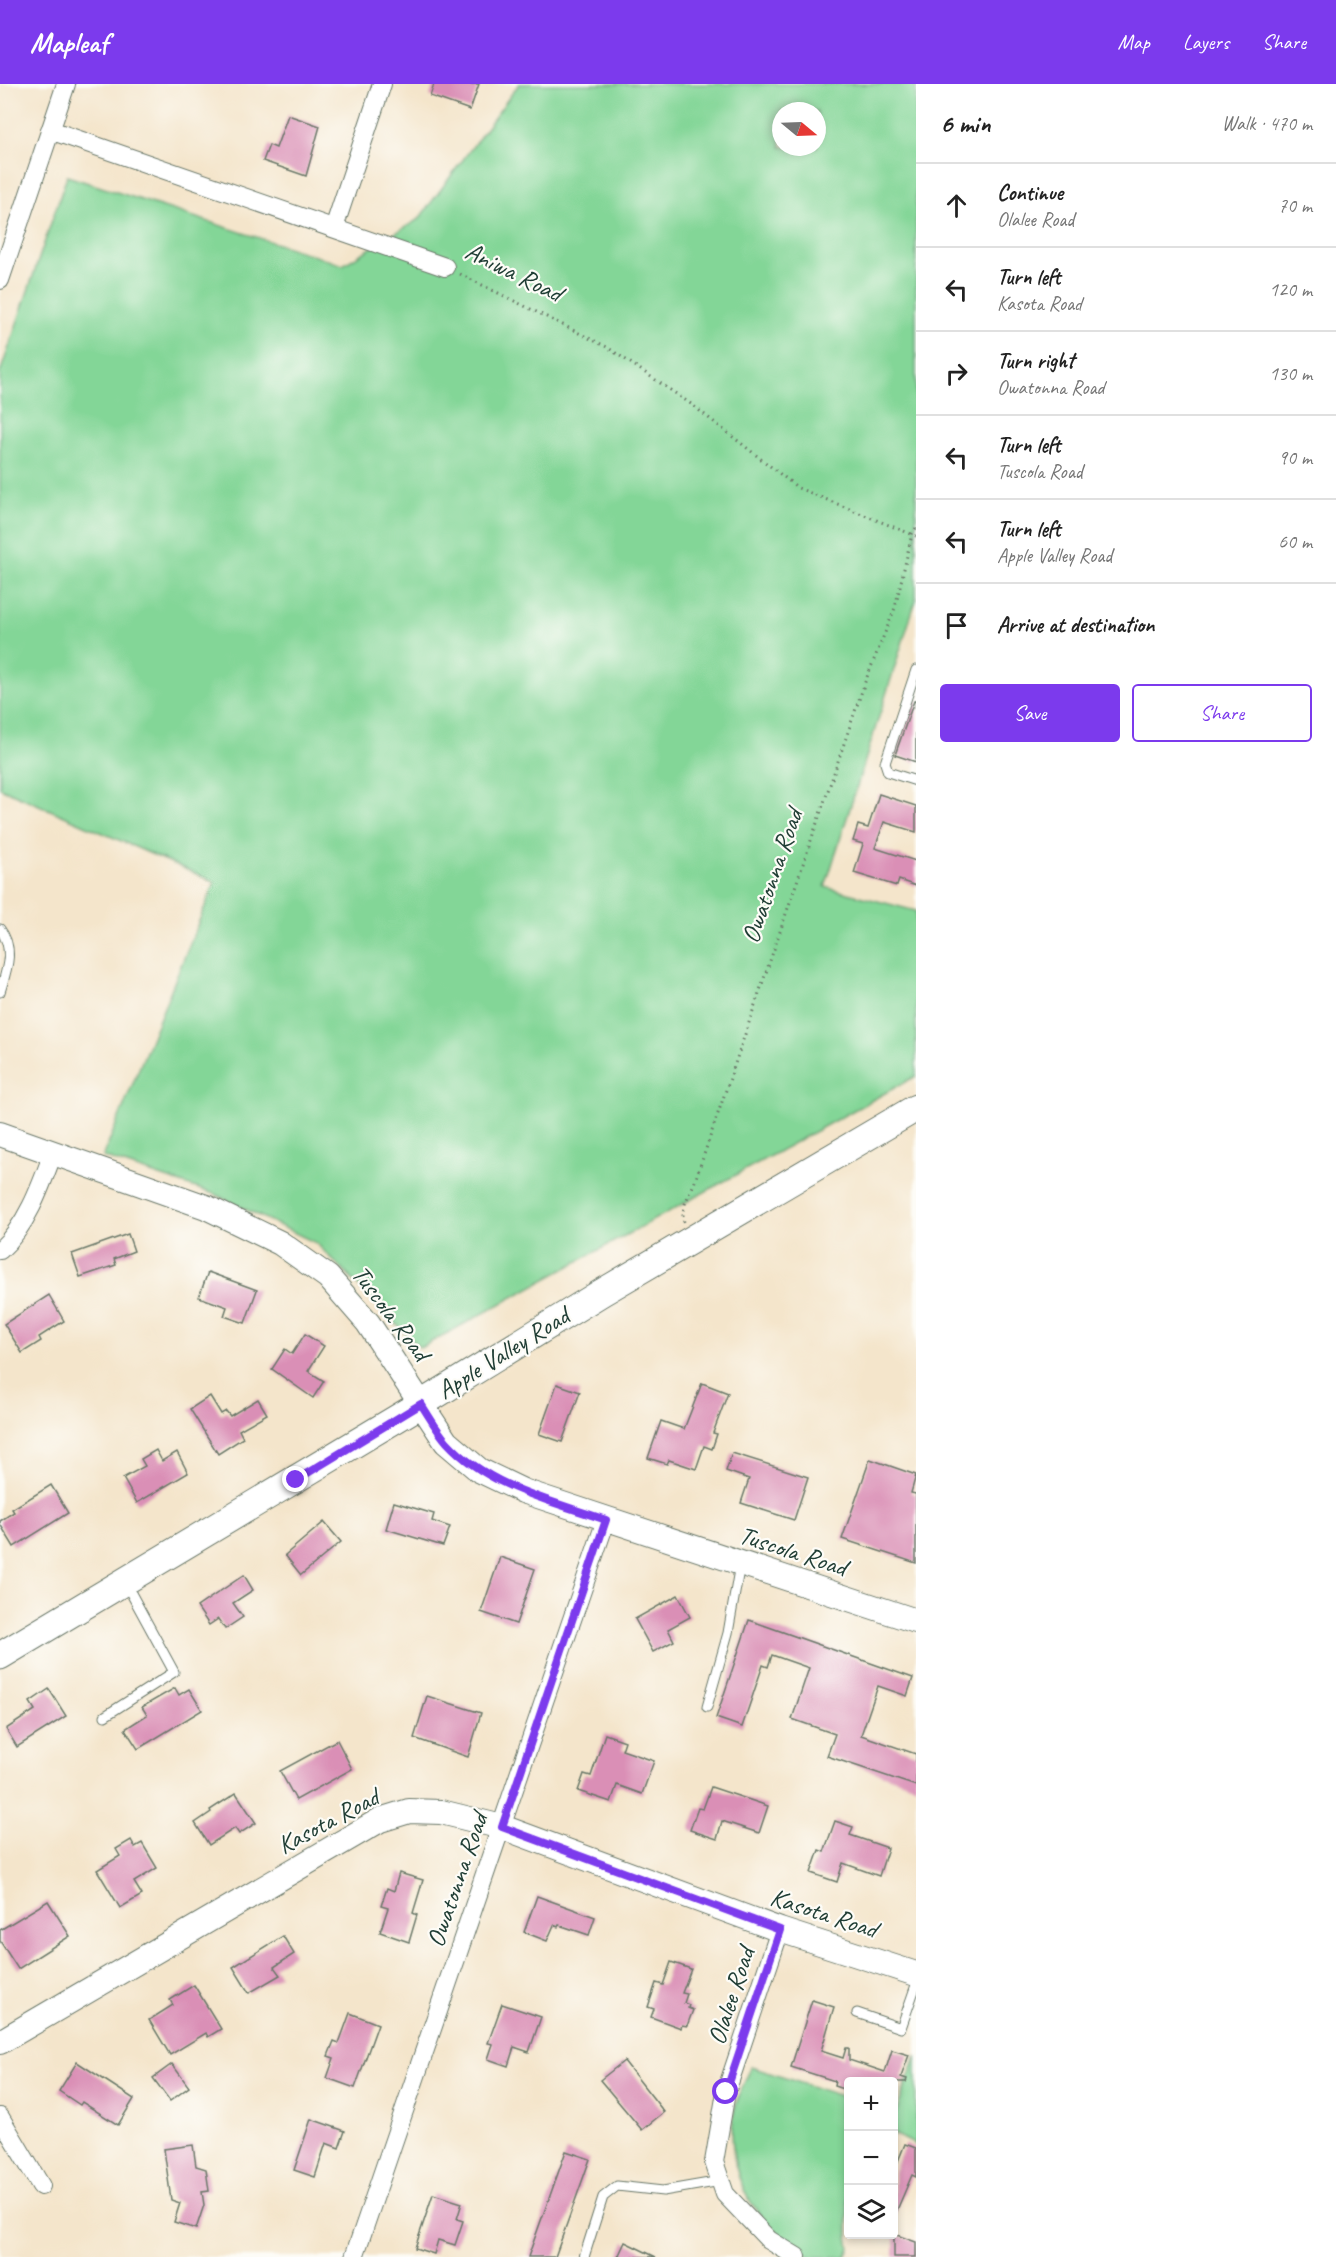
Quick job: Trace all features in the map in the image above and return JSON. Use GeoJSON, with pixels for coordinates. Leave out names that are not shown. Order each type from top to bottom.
{"type":"FeatureCollection","features":[{"type":"Feature","properties":{"kind":"main road","name":"Apple Valley Road"},"geometry":{"type":"LineString","coordinates":[[0,1656],[572,1311],[916,1108]]}},
{"type":"Feature","properties":{"kind":"street"},"geometry":{"type":"LineString","coordinates":[[0,280],[66,84]]}},
{"type":"Feature","properties":{"kind":"street"},"geometry":{"type":"LineString","coordinates":[[334,228],[382,84]]}},
{"type":"Feature","properties":{"kind":"street","name":"Aniwa Road"},"geometry":{"type":"LineString","coordinates":[[50,130],[445,267]]}},
{"type":"Feature","properties":{"kind":"street","name":"Tuscola Road"},"geometry":{"type":"LineString","coordinates":[[0,1134],[206,1207],[280,1243],[328,1277],[368,1323],[446,1442],[478,1470],[523,1491],[606,1520],[916,1621]]}},
{"type":"Feature","properties":{"kind":"street"},"geometry":{"type":"LineString","coordinates":[[0,1250],[23,1222],[53,1153]]}},
{"type":"Feature","properties":{"kind":"street","name":"Owatonna Road"},"geometry":{"type":"LineString","coordinates":[[354,2257],[606,1520]]}},
{"type":"Feature","properties":{"kind":"street","name":"Kasota Road"},"geometry":{"type":"LineString","coordinates":[[0,2042],[380,1820],[409,1811],[441,1812],[502,1827],[780,1930],[916,1974]]}},
{"type":"Feature","properties":{"kind":"street","name":"Olalee Road"},"geometry":{"type":"LineString","coordinates":[[780,1930],[726,2092],[714,2162],[725,2194],[769,2240],[797,2257]]}},
{"type":"Feature","properties":{"kind":"street"},"geometry":{"type":"LineString","coordinates":[[0,2117],[41,2186]]}},
{"type":"Feature","properties":{"kind":"lane"},"geometry":{"type":"LineString","coordinates":[[916,670],[885,763],[888,772],[916,781]]}},
{"type":"Feature","properties":{"kind":"lane"},"geometry":{"type":"LineString","coordinates":[[0,926],[7,942],[10,960],[0,992]]}},
{"type":"Feature","properties":{"kind":"lane"},"geometry":{"type":"LineString","coordinates":[[707,1707],[729,1633],[740,1564]]}},
{"type":"Feature","properties":{"kind":"lane"},"geometry":{"type":"LineString","coordinates":[[105,1716],[174,1672],[125,1582]]}},
{"type":"Feature","properties":{"kind":"lane"},"geometry":{"type":"LineString","coordinates":[[856,2013],[901,2028],[916,1985]]}},
{"type":"Feature","properties":{"kind":"lane"},"geometry":{"type":"LineString","coordinates":[[584,2257],[603,2197],[617,2186],[663,2191],[721,2181]]}},
{"type":"Feature","properties":{"kind":"path","name":"Aniwa Road"},"geometry":{"type":"LineString","coordinates":[[445,267],[607,347],[691,404],[798,488],[914,535]]}},
{"type":"Feature","properties":{"kind":"path","name":"Owatonna Road"},"geometry":{"type":"LineString","coordinates":[[690,1241],[682,1217],[685,1204],[694,1184],[865,682],[895,608],[916,528]]}},
{"type":"Feature","properties":{"kind":"green space"},"geometry":{"type":"Polygon","coordinates":[[[519,84],[916,84],[916,600],[825,887],[916,911],[916,1076],[420,1348],[316,1243],[214,1194],[103,1157],[215,882],[0,788],[0,373],[67,176],[343,265],[419,219],[519,84]]]}},
{"type":"Feature","properties":{"kind":"green space"},"geometry":{"type":"Polygon","coordinates":[[[916,2056],[916,2145],[898,2136],[898,2107],[916,2056]]]}},
{"type":"Feature","properties":{"kind":"green space"},"geometry":{"type":"Polygon","coordinates":[[[751,2067],[844,2097],[844,2239],[849,2239],[850,2248],[845,2257],[813,2257],[804,2253],[775,2230],[752,2204],[738,2173],[734,2156],[733,2119],[738,2099],[751,2067]]]}},
{"type":"Feature","properties":{"kind":"building"},"geometry":{"type":"Polygon","coordinates":[[[434,84],[479,84],[470,110],[430,96],[434,84]]]}},
{"type":"Feature","properties":{"kind":"building"},"geometry":{"type":"Polygon","coordinates":[[[288,115],[320,126],[306,176],[263,161],[269,145],[276,148],[288,115]]]}},
{"type":"Feature","properties":{"kind":"building"},"geometry":{"type":"Polygon","coordinates":[[[914,701],[916,701],[916,762],[895,755],[914,701]]]}},
{"type":"Feature","properties":{"kind":"building"},"geometry":{"type":"Polygon","coordinates":[[[879,794],[916,806],[916,832],[884,822],[875,848],[916,861],[916,886],[899,880],[897,886],[854,873],[863,844],[853,841],[858,825],[868,828],[879,794]]]}},
{"type":"Feature","properties":{"kind":"building"},"geometry":{"type":"Polygon","coordinates":[[[128,1234],[134,1251],[114,1259],[116,1265],[80,1277],[72,1254],[128,1234]]]}},
{"type":"Feature","properties":{"kind":"building"},"geometry":{"type":"Polygon","coordinates":[[[208,1272],[257,1290],[245,1323],[224,1316],[227,1307],[199,1297],[208,1272]]]}},
{"type":"Feature","properties":{"kind":"building"},"geometry":{"type":"Polygon","coordinates":[[[49,1295],[64,1321],[39,1337],[41,1341],[22,1353],[4,1324],[49,1295]]]}},
{"type":"Feature","properties":{"kind":"building"},"geometry":{"type":"Polygon","coordinates":[[[305,1334],[324,1346],[308,1371],[324,1381],[313,1398],[272,1369],[285,1349],[292,1354],[305,1334]]]}},
{"type":"Feature","properties":{"kind":"building"},"geometry":{"type":"Polygon","coordinates":[[[702,1383],[728,1393],[713,1433],[717,1434],[712,1449],[704,1446],[696,1469],[669,1460],[667,1464],[648,1458],[661,1421],[684,1429],[702,1383]]]}},
{"type":"Feature","properties":{"kind":"building"},"geometry":{"type":"Polygon","coordinates":[[[557,1384],[580,1392],[562,1442],[539,1434],[557,1384]]]}},
{"type":"Feature","properties":{"kind":"building"},"geometry":{"type":"Polygon","coordinates":[[[210,1396],[221,1414],[226,1411],[230,1416],[258,1399],[267,1414],[239,1430],[243,1438],[218,1454],[190,1409],[210,1396]]]}},
{"type":"Feature","properties":{"kind":"building"},"geometry":{"type":"Polygon","coordinates":[[[156,1450],[162,1461],[177,1452],[188,1473],[137,1503],[123,1478],[145,1466],[141,1459],[156,1450]]]}},
{"type":"Feature","properties":{"kind":"building"},"geometry":{"type":"Polygon","coordinates":[[[732,1453],[808,1477],[794,1520],[741,1503],[749,1479],[726,1471],[732,1453]]]}},
{"type":"Feature","properties":{"kind":"building"},"geometry":{"type":"Polygon","coordinates":[[[870,1459],[916,1475],[911,1493],[916,1494],[916,1563],[842,1539],[870,1459]]]}},
{"type":"Feature","properties":{"kind":"building"},"geometry":{"type":"Polygon","coordinates":[[[51,1485],[68,1513],[14,1547],[0,1521],[14,1512],[12,1509],[51,1485]]]}},
{"type":"Feature","properties":{"kind":"building"},"geometry":{"type":"Polygon","coordinates":[[[394,1502],[434,1514],[432,1521],[450,1527],[443,1546],[386,1529],[394,1502]]]}},
{"type":"Feature","properties":{"kind":"building"},"geometry":{"type":"Polygon","coordinates":[[[324,1522],[341,1542],[301,1575],[285,1555],[324,1522]]]}},
{"type":"Feature","properties":{"kind":"building"},"geometry":{"type":"Polygon","coordinates":[[[500,1557],[535,1569],[516,1624],[481,1612],[500,1557]]]}},
{"type":"Feature","properties":{"kind":"building"},"geometry":{"type":"Polygon","coordinates":[[[244,1575],[253,1590],[233,1603],[243,1617],[225,1629],[218,1619],[209,1625],[197,1607],[244,1575]]]}},
{"type":"Feature","properties":{"kind":"building"},"geometry":{"type":"Polygon","coordinates":[[[678,1595],[690,1617],[668,1629],[674,1641],[653,1652],[635,1619],[678,1595]]]}},
{"type":"Feature","properties":{"kind":"building"},"geometry":{"type":"Polygon","coordinates":[[[749,1620],[913,1678],[907,1696],[878,1686],[861,1735],[916,1754],[916,1786],[827,1756],[835,1734],[792,1719],[809,1668],[772,1655],[768,1667],[763,1665],[742,1727],[716,1718],[749,1620]]]}},
{"type":"Feature","properties":{"kind":"building"},"geometry":{"type":"Polygon","coordinates":[[[175,1688],[179,1695],[189,1689],[202,1710],[138,1749],[125,1729],[147,1715],[142,1707],[175,1688]]]}},
{"type":"Feature","properties":{"kind":"building"},"geometry":{"type":"Polygon","coordinates":[[[49,1689],[66,1716],[17,1747],[6,1729],[35,1710],[30,1702],[49,1689]]]}},
{"type":"Feature","properties":{"kind":"building"},"geometry":{"type":"Polygon","coordinates":[[[427,1696],[481,1713],[468,1757],[414,1738],[427,1696]]]}},
{"type":"Feature","properties":{"kind":"building"},"geometry":{"type":"Polygon","coordinates":[[[605,1734],[625,1741],[622,1750],[654,1761],[642,1794],[617,1785],[611,1802],[578,1791],[584,1774],[591,1776],[605,1734]]]}},
{"type":"Feature","properties":{"kind":"building"},"geometry":{"type":"Polygon","coordinates":[[[337,1740],[352,1769],[296,1800],[280,1771],[337,1740]]]}},
{"type":"Feature","properties":{"kind":"building"},"geometry":{"type":"Polygon","coordinates":[[[711,1787],[768,1806],[759,1833],[722,1821],[717,1839],[690,1830],[698,1808],[703,1809],[711,1787]]]}},
{"type":"Feature","properties":{"kind":"building"},"geometry":{"type":"Polygon","coordinates":[[[236,1793],[256,1823],[239,1834],[235,1828],[209,1845],[195,1823],[236,1793]]]}},
{"type":"Feature","properties":{"kind":"building"},"geometry":{"type":"Polygon","coordinates":[[[835,1821],[853,1827],[850,1835],[888,1848],[879,1876],[843,1863],[837,1882],[811,1873],[819,1850],[824,1852],[835,1821]]]}},
{"type":"Feature","properties":{"kind":"building"},"geometry":{"type":"Polygon","coordinates":[[[131,1840],[135,1847],[142,1843],[157,1868],[134,1882],[142,1895],[120,1908],[97,1870],[120,1856],[116,1849],[131,1840]]]}},
{"type":"Feature","properties":{"kind":"building"},"geometry":{"type":"Polygon","coordinates":[[[399,1873],[423,1880],[413,1913],[417,1915],[409,1942],[380,1932],[388,1908],[381,1906],[387,1888],[394,1891],[399,1873]]]}},
{"type":"Feature","properties":{"kind":"building"},"geometry":{"type":"Polygon","coordinates":[[[537,1896],[595,1917],[589,1935],[559,1925],[558,1927],[554,1925],[547,1941],[524,1932],[537,1896]]]}},
{"type":"Feature","properties":{"kind":"building"},"geometry":{"type":"Polygon","coordinates":[[[48,1901],[70,1936],[18,1969],[0,1941],[0,1930],[48,1901]]]}},
{"type":"Feature","properties":{"kind":"building"},"geometry":{"type":"Polygon","coordinates":[[[283,1936],[294,1954],[274,1967],[280,1975],[249,1993],[233,1967],[283,1936]]]}},
{"type":"Feature","properties":{"kind":"building"},"geometry":{"type":"Polygon","coordinates":[[[671,1962],[691,1969],[682,1993],[687,1994],[684,2003],[693,2010],[687,2026],[682,2025],[681,2028],[651,2017],[654,2009],[648,2007],[656,1983],[663,1985],[671,1962]]]}},
{"type":"Feature","properties":{"kind":"building"},"geometry":{"type":"Polygon","coordinates":[[[194,1985],[221,2029],[208,2037],[206,2033],[170,2055],[149,2020],[173,2005],[170,2000],[194,1985]]]}},
{"type":"Feature","properties":{"kind":"building"},"geometry":{"type":"Polygon","coordinates":[[[812,2000],[834,2007],[821,2051],[843,2058],[846,2048],[849,2048],[849,2060],[885,2072],[892,2050],[909,2055],[901,2077],[907,2079],[906,2082],[898,2082],[898,2077],[844,2077],[844,2089],[834,2086],[835,2081],[791,2067],[812,2000]]]}},
{"type":"Feature","properties":{"kind":"building"},"geometry":{"type":"Polygon","coordinates":[[[502,2004],[541,2017],[529,2052],[514,2047],[508,2066],[488,2059],[493,2044],[488,2043],[502,2004]]]}},
{"type":"Feature","properties":{"kind":"building"},"geometry":{"type":"Polygon","coordinates":[[[350,2013],[378,2024],[355,2088],[327,2078],[334,2058],[328,2056],[334,2041],[339,2043],[350,2013]]]}},
{"type":"Feature","properties":{"kind":"building"},"geometry":{"type":"Polygon","coordinates":[[[624,2061],[664,2112],[642,2130],[600,2080],[624,2061]]]}},
{"type":"Feature","properties":{"kind":"building"},"geometry":{"type":"Polygon","coordinates":[[[77,2062],[134,2099],[118,2125],[82,2102],[80,2105],[59,2091],[77,2062]]]}},
{"type":"Feature","properties":{"kind":"building"},"geometry":{"type":"Polygon","coordinates":[[[172,2064],[189,2087],[170,2101],[153,2078],[172,2064]]]}},
{"type":"Feature","properties":{"kind":"building"},"geometry":{"type":"Polygon","coordinates":[[[311,2119],[345,2131],[339,2148],[326,2143],[315,2177],[294,2170],[311,2119]]]}},
{"type":"Feature","properties":{"kind":"building"},"geometry":{"type":"Polygon","coordinates":[[[905,2144],[916,2148],[916,2177],[912,2175],[898,2208],[898,2185],[898,2161],[905,2144]]]}},
{"type":"Feature","properties":{"kind":"building"},"geometry":{"type":"Polygon","coordinates":[[[193,2145],[196,2166],[206,2169],[209,2191],[202,2192],[204,2205],[196,2229],[174,2222],[180,2203],[171,2200],[164,2149],[193,2145]]]}},
{"type":"Feature","properties":{"kind":"building"},"geometry":{"type":"Polygon","coordinates":[[[566,2151],[590,2159],[555,2257],[528,2257],[566,2151]]]}},
{"type":"Feature","properties":{"kind":"building"},"geometry":{"type":"Polygon","coordinates":[[[433,2194],[462,2203],[457,2219],[463,2221],[455,2245],[438,2240],[434,2254],[415,2248],[433,2194]]]}},
{"type":"Feature","properties":{"kind":"building"},"geometry":{"type":"Polygon","coordinates":[[[898,2235],[916,2242],[916,2257],[894,2257],[894,2239],[898,2239],[898,2235]]]}},
{"type":"Feature","properties":{"kind":"building"},"geometry":{"type":"Polygon","coordinates":[[[625,2242],[656,2257],[618,2257],[625,2242]]]}},
{"type":"Feature","properties":{"kind":"route"},"geometry":{"type":"LineString","coordinates":[[296,1480],[421,1404],[446,1442],[478,1470],[523,1491],[606,1520],[502,1827],[780,1930],[726,2092]]}}]}
